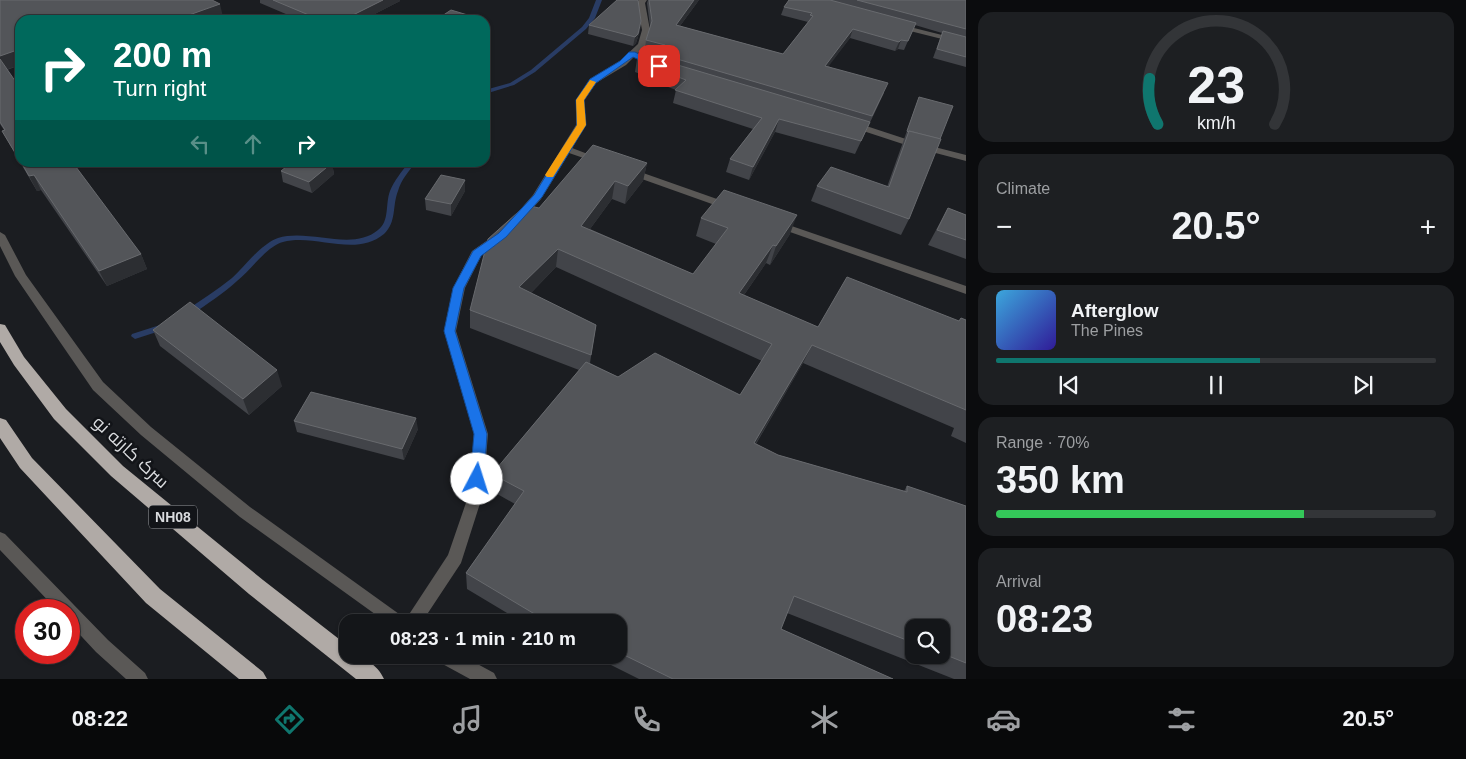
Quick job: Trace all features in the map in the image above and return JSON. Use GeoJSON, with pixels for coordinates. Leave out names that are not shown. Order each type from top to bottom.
{"type":"FeatureCollection","features":[{"type":"Feature","properties":{"kind":"highway","name":"سرک کارته نو"},"geometry":{"type":"LineString","coordinates":[[0,329],[19,361],[60,414],[117,471],[256,587],[373,679]]}},
{"type":"Feature","properties":{"kind":"highway"},"geometry":{"type":"LineString","coordinates":[[0,425],[26,463],[153,596],[256,679]]}},
{"type":"Feature","properties":{"kind":"street"},"geometry":{"type":"LineString","coordinates":[[418,614],[455,558],[476,494],[481,434],[450,331],[459,288],[476,254],[503,235],[537,197],[581,125],[580,100],[593,81],[636,56],[646,30],[641,3],[643,0]]}},
{"type":"Feature","properties":{"kind":"street"},"geometry":{"type":"LineString","coordinates":[[890,23],[966,43]]}},
{"type":"Feature","properties":{"kind":"street"},"geometry":{"type":"LineString","coordinates":[[843,122],[912,144],[966,158]]}},
{"type":"Feature","properties":{"kind":"street"},"geometry":{"type":"LineString","coordinates":[[566,149],[743,211]]}},
{"type":"Feature","properties":{"kind":"street"},"geometry":{"type":"LineString","coordinates":[[771,221],[966,290]]}},
{"type":"Feature","properties":{"kind":"street"},"geometry":{"type":"LineString","coordinates":[[0,235],[21,276],[98,386],[146,431],[245,512],[387,614]]}},
{"type":"Feature","properties":{"kind":"street"},"geometry":{"type":"LineString","coordinates":[[0,539],[57,599]]}},
{"type":"Feature","properties":{"kind":"street"},"geometry":{"type":"LineString","coordinates":[[80,623],[102,646],[139,679]]}},
{"type":"Feature","properties":{"kind":"street"},"geometry":{"type":"LineString","coordinates":[[460,664],[488,679]]}},
{"type":"Feature","properties":{"kind":"building"},"geometry":{"type":"Polygon","coordinates":[[[0,0],[212,0],[220,4],[189,15],[15,15],[15,51],[0,56],[0,0]]]}},
{"type":"Feature","properties":{"kind":"building"},"geometry":{"type":"Polygon","coordinates":[[[273,0],[383,0],[353,15],[309,15],[273,0]]]}},
{"type":"Feature","properties":{"kind":"building"},"geometry":{"type":"Polygon","coordinates":[[[617,0],[638,0],[641,21],[638,34],[635,37],[589,25],[617,0]]]}},
{"type":"Feature","properties":{"kind":"building"},"geometry":{"type":"Polygon","coordinates":[[[649,0],[694,0],[676,25],[783,54],[813,16],[810,15],[812,13],[784,7],[789,0],[830,0],[916,23],[908,41],[901,40],[899,42],[853,29],[825,66],[888,83],[872,116],[677,59],[657,50],[665,45],[646,40],[652,21],[649,0]]]}},
{"type":"Feature","properties":{"kind":"building"},"geometry":{"type":"Polygon","coordinates":[[[857,0],[966,0],[966,29],[857,0]]]}},
{"type":"Feature","properties":{"kind":"building"},"geometry":{"type":"Polygon","coordinates":[[[451,10],[468,15],[444,15],[451,10]]]}},
{"type":"Feature","properties":{"kind":"building"},"geometry":{"type":"Polygon","coordinates":[[[943,31],[966,37],[966,57],[937,49],[943,31]]]}},
{"type":"Feature","properties":{"kind":"building"},"geometry":{"type":"Polygon","coordinates":[[[647,53],[671,63],[870,122],[861,141],[779,119],[753,167],[730,159],[762,118],[675,90],[686,80],[637,59],[647,53]]]}},
{"type":"Feature","properties":{"kind":"building"},"geometry":{"type":"Polygon","coordinates":[[[0,59],[15,81],[15,153],[2,131],[5,130],[0,122],[0,59]]]}},
{"type":"Feature","properties":{"kind":"building"},"geometry":{"type":"Polygon","coordinates":[[[919,97],[953,106],[940,139],[907,131],[919,97]]]}},
{"type":"Feature","properties":{"kind":"building"},"geometry":{"type":"Polygon","coordinates":[[[909,131],[941,139],[909,219],[817,186],[831,167],[889,187],[909,131]]]}},
{"type":"Feature","properties":{"kind":"building"},"geometry":{"type":"Polygon","coordinates":[[[593,145],[647,163],[628,186],[615,181],[581,226],[693,274],[728,228],[701,218],[724,190],[797,215],[776,246],[773,245],[739,293],[818,327],[847,277],[959,321],[961,318],[966,320],[966,410],[812,345],[754,443],[778,455],[907,492],[907,486],[966,506],[966,663],[950,657],[950,619],[905,619],[905,639],[794,596],[781,629],[893,679],[673,679],[627,656],[627,614],[535,614],[466,573],[524,491],[492,474],[586,362],[618,377],[655,353],[740,395],[772,344],[558,249],[519,287],[596,325],[591,355],[470,310],[488,239],[526,205],[539,208],[593,145]]]}},
{"type":"Feature","properties":{"kind":"building"},"geometry":{"type":"Polygon","coordinates":[[[24,167],[76,167],[141,254],[99,271],[34,175],[29,176],[24,167]]]}},
{"type":"Feature","properties":{"kind":"building"},"geometry":{"type":"Polygon","coordinates":[[[286,167],[327,167],[309,182],[281,171],[286,167]]]}},
{"type":"Feature","properties":{"kind":"building"},"geometry":{"type":"Polygon","coordinates":[[[441,175],[465,180],[451,204],[425,199],[441,175]]]}},
{"type":"Feature","properties":{"kind":"building"},"geometry":{"type":"Polygon","coordinates":[[[948,208],[966,215],[966,240],[937,230],[948,208]]]}},
{"type":"Feature","properties":{"kind":"building"},"geometry":{"type":"Polygon","coordinates":[[[190,302],[277,370],[243,399],[153,330],[190,302]]]}},
{"type":"Feature","properties":{"kind":"building"},"geometry":{"type":"Polygon","coordinates":[[[311,392],[416,418],[402,449],[294,421],[311,392]]]}},
{"type":"Feature","properties":{"kind":"waterway"},"geometry":{"type":"LineString","coordinates":[[490,91],[512,84],[533,71],[584,28],[592,18],[599,0]]}},
{"type":"Feature","properties":{"kind":"waterway"},"geometry":{"type":"LineString","coordinates":[[188,313],[227,286],[266,248],[275,242],[292,238],[354,242],[377,235],[383,231],[389,220],[394,191],[409,167]]}},
{"type":"Feature","properties":{"kind":"waterway"},"geometry":{"type":"LineString","coordinates":[[135,336],[163,327]]}},
{"type":"Feature","properties":{"kind":"slow traffic"},"geometry":{"type":"LineString","coordinates":[[550,175],[581,125],[580,100],[592,82]]}},
{"type":"Feature","properties":{"kind":"route"},"geometry":{"type":"LineString","coordinates":[[477,479],[481,434],[450,331],[459,288],[476,254],[503,235],[537,197],[581,125],[580,100],[593,81],[632,54],[659,66]]}}]}
